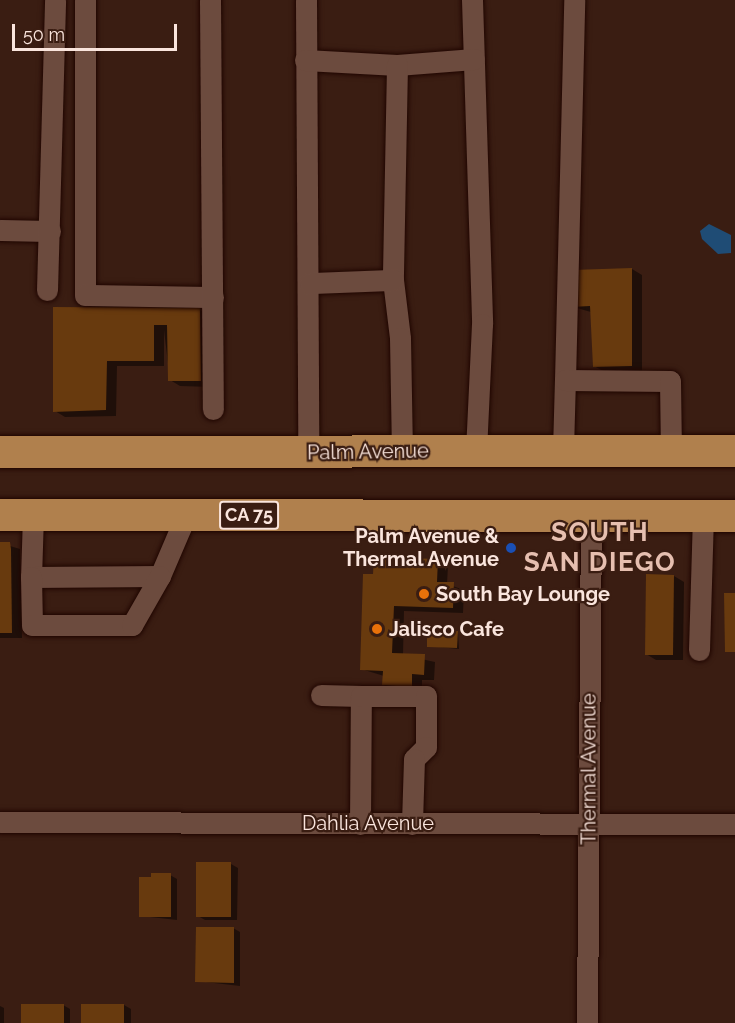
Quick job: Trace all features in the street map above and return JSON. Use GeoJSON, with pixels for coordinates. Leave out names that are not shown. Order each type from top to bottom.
{"type":"FeatureCollection","features":[{"type":"Feature","properties":{"kind":"highway","name":"Palm Avenue"},"geometry":{"type":"LineString","coordinates":[[0,453],[735,451]]}},
{"type":"Feature","properties":{"kind":"highway","name":"CA 75"},"geometry":{"type":"LineString","coordinates":[[0,515],[735,516]]}},
{"type":"Feature","properties":{"kind":"street"},"geometry":{"type":"LineString","coordinates":[[47,290],[55,0]]}},
{"type":"Feature","properties":{"kind":"street"},"geometry":{"type":"LineString","coordinates":[[85,0],[85,295],[213,297]]}},
{"type":"Feature","properties":{"kind":"street"},"geometry":{"type":"LineString","coordinates":[[210,0],[213,409]]}},
{"type":"Feature","properties":{"kind":"street"},"geometry":{"type":"LineString","coordinates":[[306,0],[305,60],[310,283],[308,453]]}},
{"type":"Feature","properties":{"kind":"street"},"geometry":{"type":"LineString","coordinates":[[472,0],[482,324],[476,450]]}},
{"type":"Feature","properties":{"kind":"street"},"geometry":{"type":"LineString","coordinates":[[563,450],[574,0]]}},
{"type":"Feature","properties":{"kind":"street"},"geometry":{"type":"LineString","coordinates":[[305,60],[397,64],[474,59]]}},
{"type":"Feature","properties":{"kind":"street"},"geometry":{"type":"LineString","coordinates":[[397,64],[393,280],[400,338],[402,451]]}},
{"type":"Feature","properties":{"kind":"street"},"geometry":{"type":"LineString","coordinates":[[0,230],[50,231]]}},
{"type":"Feature","properties":{"kind":"street"},"geometry":{"type":"LineString","coordinates":[[310,283],[393,280]]}},
{"type":"Feature","properties":{"kind":"street"},"geometry":{"type":"LineString","coordinates":[[565,380],[670,381],[671,450]]}},
{"type":"Feature","properties":{"kind":"street"},"geometry":{"type":"LineString","coordinates":[[33,515],[32,625],[132,625],[160,576],[186,515]]}},
{"type":"Feature","properties":{"kind":"street","name":"Thermal Avenue"},"geometry":{"type":"LineString","coordinates":[[586,1023],[591,515]]}},
{"type":"Feature","properties":{"kind":"street"},"geometry":{"type":"LineString","coordinates":[[699,650],[702,516]]}},
{"type":"Feature","properties":{"kind":"street"},"geometry":{"type":"LineString","coordinates":[[31,577],[160,576]]}},
{"type":"Feature","properties":{"kind":"street"},"geometry":{"type":"LineString","coordinates":[[321,695],[426,696],[426,747],[414,759],[412,824]]}},
{"type":"Feature","properties":{"kind":"street"},"geometry":{"type":"LineString","coordinates":[[360,824],[361,696]]}},
{"type":"Feature","properties":{"kind":"street","name":"Dahlia Avenue"},"geometry":{"type":"LineString","coordinates":[[0,822],[735,824]]}},
{"type":"Feature","properties":{"kind":"water"},"geometry":{"type":"Polygon","coordinates":[[[709,224],[731,235],[731,253],[718,254],[702,239],[700,231],[709,224]]]}},
{"type":"Feature","properties":{"kind":"building"},"geometry":{"type":"Polygon","coordinates":[[[632,268],[632,366],[593,367],[590,306],[571,307],[572,270],[632,268]]]}},
{"type":"Feature","properties":{"kind":"building"},"geometry":{"type":"Polygon","coordinates":[[[53,307],[200,308],[201,381],[168,381],[167,325],[154,325],[154,361],[107,361],[106,410],[53,412],[53,307]]]}},
{"type":"Feature","properties":{"kind":"building"},"geometry":{"type":"Polygon","coordinates":[[[0,542],[10,542],[11,549],[12,633],[0,633],[0,542]]]}},
{"type":"Feature","properties":{"kind":"building","name":"Jalisco Cafe"},"geometry":{"type":"Polygon","coordinates":[[[374,557],[438,559],[437,582],[454,582],[453,608],[394,606],[392,653],[425,654],[424,675],[412,674],[412,687],[382,685],[383,671],[360,670],[363,574],[373,574],[374,557]]]}},
{"type":"Feature","properties":{"kind":"building"},"geometry":{"type":"Polygon","coordinates":[[[646,574],[674,575],[673,655],[645,655],[646,574]]]}},
{"type":"Feature","properties":{"kind":"building"},"geometry":{"type":"Polygon","coordinates":[[[724,593],[735,593],[735,652],[725,652],[724,593]]]}},
{"type":"Feature","properties":{"kind":"building"},"geometry":{"type":"Polygon","coordinates":[[[458,631],[457,648],[427,647],[427,632],[458,631]]]}},
{"type":"Feature","properties":{"kind":"building"},"geometry":{"type":"Polygon","coordinates":[[[196,862],[231,862],[231,917],[196,917],[196,862]]]}},
{"type":"Feature","properties":{"kind":"building"},"geometry":{"type":"Polygon","coordinates":[[[151,873],[171,873],[171,917],[139,917],[139,877],[151,877],[151,873]]]}},
{"type":"Feature","properties":{"kind":"building"},"geometry":{"type":"Polygon","coordinates":[[[196,927],[234,927],[234,983],[195,982],[196,927]]]}},
{"type":"Feature","properties":{"kind":"building"},"geometry":{"type":"Polygon","coordinates":[[[21,1004],[64,1004],[64,1023],[21,1023],[21,1004]]]}},
{"type":"Feature","properties":{"kind":"building"},"geometry":{"type":"Polygon","coordinates":[[[81,1004],[124,1004],[124,1023],[81,1023],[81,1004]]]}},
{"type":"Feature","properties":{"kind":"place","name":"Palm Avenue & Thermal Avenue"},"geometry":{"type":"Point","coordinates":[511,548]}},
{"type":"Feature","properties":{"kind":"place","name":"South Bay Lounge"},"geometry":{"type":"Point","coordinates":[424,594]}},
{"type":"Feature","properties":{"kind":"place","name":"Jalisco Cafe"},"geometry":{"type":"Point","coordinates":[377,629]}},
{"type":"Feature","properties":{"kind":"district","name":"SOUTH SAN DIEGO"},"geometry":{"type":"Point","coordinates":[600,548]}}]}
